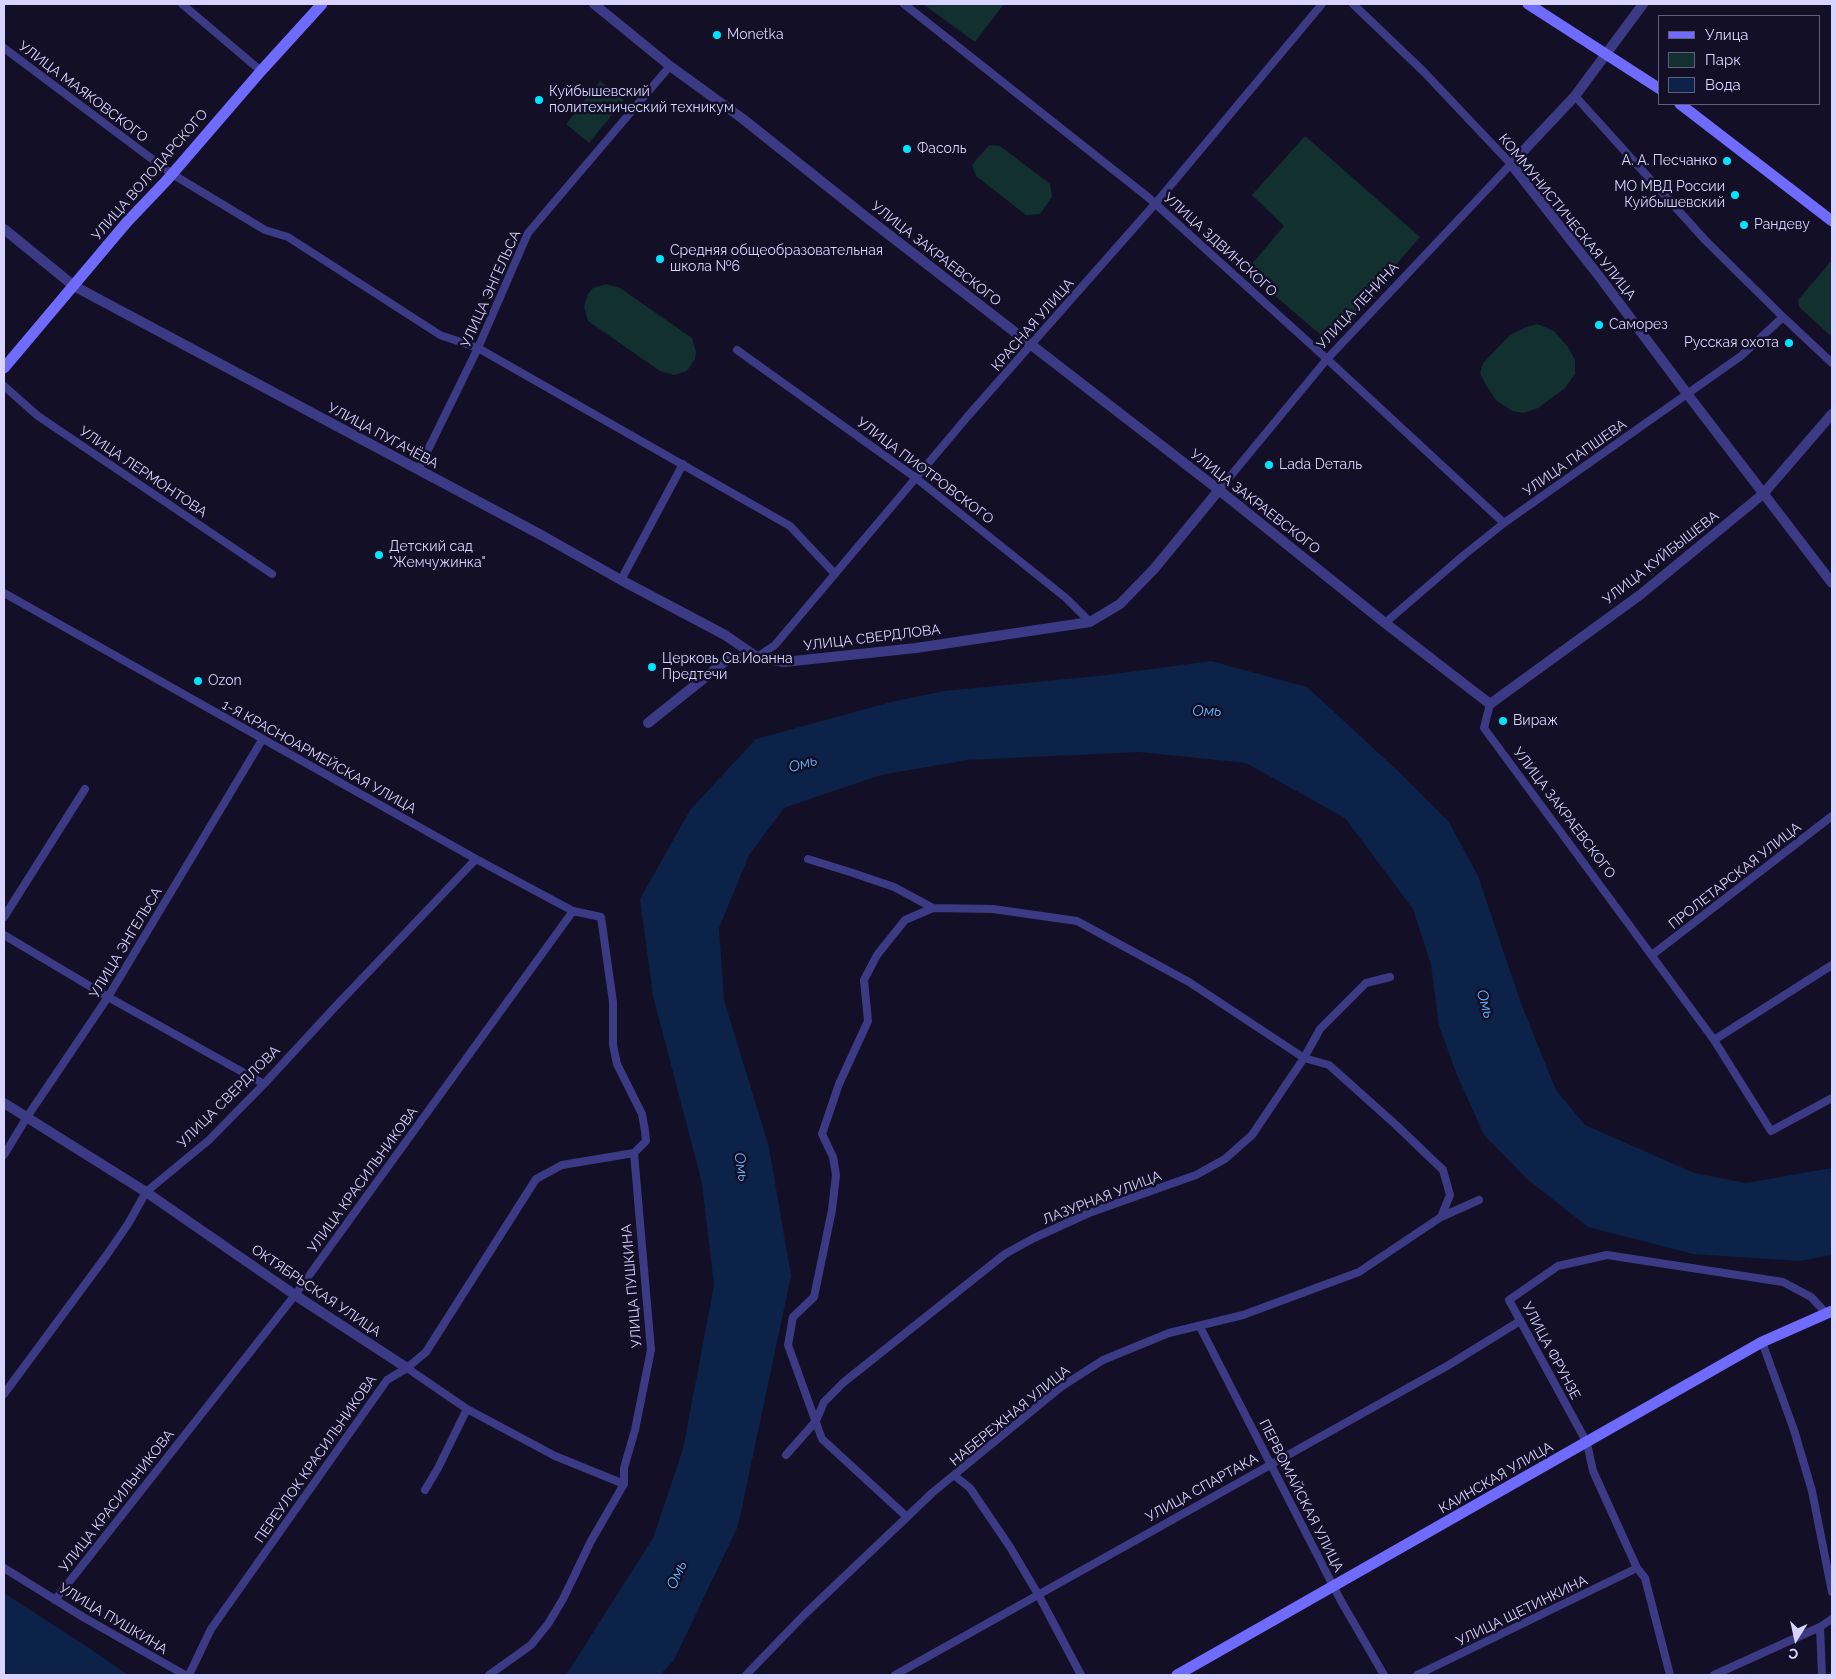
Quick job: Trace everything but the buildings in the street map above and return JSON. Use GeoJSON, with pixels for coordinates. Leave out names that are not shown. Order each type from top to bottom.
{"type":"FeatureCollection","features":[{"type":"Feature","properties":{"kind":"main road","name":"УЛИЦА ВОЛОДАРСКОГО"},"geometry":{"type":"LineString","coordinates":[[4,368],[127,222],[172,174],[322,4]]}},
{"type":"Feature","properties":{"kind":"main road"},"geometry":{"type":"LineString","coordinates":[[1528,4],[1658,89]]}},
{"type":"Feature","properties":{"kind":"main road"},"geometry":{"type":"LineString","coordinates":[[1681,105],[1832,220]]}},
{"type":"Feature","properties":{"kind":"main road","name":"КАИНСКАЯ УЛИЦА"},"geometry":{"type":"LineString","coordinates":[[1177,1675],[1762,1342],[1829,1312]]}},
{"type":"Feature","properties":{"kind":"street"},"geometry":{"type":"LineString","coordinates":[[182,4],[261,71]]}},
{"type":"Feature","properties":{"kind":"street","name":"УЛИЦА ЗАКРАЕВСКОГО"},"geometry":{"type":"LineString","coordinates":[[594,4],[670,66],[743,118],[866,218],[1218,490],[1490,704],[1484,728],[1714,1040],[1770,1131],[1832,1098]]}},
{"type":"Feature","properties":{"kind":"street","name":"УЛИЦА ЗДВИНСКОГО"},"geometry":{"type":"LineString","coordinates":[[904,4],[1155,204],[1327,359],[1504,524]]}},
{"type":"Feature","properties":{"kind":"street","name":"КРАСНАЯ УЛИЦА"},"geometry":{"type":"LineString","coordinates":[[757,656],[775,645],[968,416],[1155,204],[1322,4]]}},
{"type":"Feature","properties":{"kind":"street","name":"КОММУНИСТИЧЕСКАЯ УЛИЦА"},"geometry":{"type":"LineString","coordinates":[[1353,4],[1423,71],[1511,164],[1602,280],[1832,583]]}},
{"type":"Feature","properties":{"kind":"street","name":"УЛИЦА ЛЕНИНА"},"geometry":{"type":"LineString","coordinates":[[1090,622],[1120,604],[1154,569],[1327,359],[1575,96],[1642,4]]}},
{"type":"Feature","properties":{"kind":"street","name":"УЛИЦА МАЯКОВСКОГО"},"geometry":{"type":"LineString","coordinates":[[4,48],[172,174],[265,230],[288,237],[440,335],[478,348],[790,526],[835,574]]}},
{"type":"Feature","properties":{"kind":"street","name":"УЛИЦА ЭНГЕЛЬСА"},"geometry":{"type":"LineString","coordinates":[[418,470],[478,348],[528,233],[670,66]]}},
{"type":"Feature","properties":{"kind":"street"},"geometry":{"type":"LineString","coordinates":[[1575,96],[1706,240],[1832,363]]}},
{"type":"Feature","properties":{"kind":"street","name":"УЛИЦА ПУГАЧЁВА"},"geometry":{"type":"LineString","coordinates":[[4,228],[74,286],[725,634],[757,656]]}},
{"type":"Feature","properties":{"kind":"street","name":"УЛИЦА ПАПШЕВА"},"geometry":{"type":"LineString","coordinates":[[1385,623],[1464,555],[1504,524],[1741,356],[1783,317]]}},
{"type":"Feature","properties":{"kind":"street","name":"УЛИЦА ПИОТРОВСКОГО"},"geometry":{"type":"LineString","coordinates":[[737,350],[916,478],[1066,598],[1090,622]]}},
{"type":"Feature","properties":{"kind":"street","name":"УЛИЦА ЛЕРМОНТОВА"},"geometry":{"type":"LineString","coordinates":[[4,386],[38,416],[272,574]]}},
{"type":"Feature","properties":{"kind":"street","name":"УЛИЦА КУЙБЫШЕВА"},"geometry":{"type":"LineString","coordinates":[[1490,704],[1640,595],[1763,494],[1832,414]]}},
{"type":"Feature","properties":{"kind":"street"},"geometry":{"type":"LineString","coordinates":[[621,580],[683,464]]}},
{"type":"Feature","properties":{"kind":"street","name":"1-Я КРАСНОАРМЕЙСКАЯ УЛИЦА"},"geometry":{"type":"LineString","coordinates":[[4,593],[476,859],[573,910],[601,917],[613,1002],[613,1045],[617,1064],[642,1114],[645,1131],[646,1141],[634,1153]]}},
{"type":"Feature","properties":{"kind":"street","name":"УЛИЦА СВЕРДЛОВА"},"geometry":{"type":"LineString","coordinates":[[648,723],[728,659],[757,656],[784,662],[916,648],[1090,622]]}},
{"type":"Feature","properties":{"kind":"street","name":"УЛИЦА ЭНГЕЛЬСА"},"geometry":{"type":"LineString","coordinates":[[4,1155],[27,1117],[108,997],[262,740]]}},
{"type":"Feature","properties":{"kind":"street"},"geometry":{"type":"LineString","coordinates":[[4,917],[85,789]]}},
{"type":"Feature","properties":{"kind":"street","name":"ПРОЛЕТАРСКАЯ УЛИЦА"},"geometry":{"type":"LineString","coordinates":[[1652,955],[1832,816]]}},
{"type":"Feature","properties":{"kind":"street","name":"УЛИЦА СВЕРДЛОВА"},"geometry":{"type":"LineString","coordinates":[[4,1394],[106,1256],[128,1224],[146,1192],[209,1140],[476,859]]}},
{"type":"Feature","properties":{"kind":"street"},"geometry":{"type":"LineString","coordinates":[[808,860],[894,887],[933,908]]}},
{"type":"Feature","properties":{"kind":"street"},"geometry":{"type":"LineString","coordinates":[[907,1517],[822,1439],[803,1382],[788,1345],[794,1317],[814,1298],[832,1210],[836,1175],[833,1157],[822,1134],[839,1084],[868,1021],[864,980],[877,955],[905,920],[933,908],[993,909],[1077,921],[1189,982],[1304,1058],[1329,1065],[1443,1170],[1450,1195],[1440,1217]]}},
{"type":"Feature","properties":{"kind":"street","name":"УЛИЦА КРАСИЛЬНИКОВА"},"geometry":{"type":"LineString","coordinates":[[55,1600],[295,1295],[573,910]]}},
{"type":"Feature","properties":{"kind":"street"},"geometry":{"type":"LineString","coordinates":[[4,935],[108,997],[264,1084]]}},
{"type":"Feature","properties":{"kind":"street"},"geometry":{"type":"LineString","coordinates":[[1714,1040],[1810,981],[1832,965]]}},
{"type":"Feature","properties":{"kind":"street","name":"ЛАЗУРНАЯ УЛИЦА"},"geometry":{"type":"LineString","coordinates":[[786,1455],[816,1421],[824,1402],[844,1382],[1005,1254],[1034,1238],[1089,1213],[1196,1175],[1225,1159],[1252,1135],[1304,1058],[1320,1029],[1366,983],[1390,977]]}},
{"type":"Feature","properties":{"kind":"street","name":"ОКТЯБРЬСКАЯ УЛИЦА"},"geometry":{"type":"LineString","coordinates":[[4,1102],[146,1192],[295,1295],[468,1409],[555,1456],[624,1484]]}},
{"type":"Feature","properties":{"kind":"street","name":"ПЕРЕУЛОК КРАСИЛЬНИКОВА"},"geometry":{"type":"LineString","coordinates":[[189,1675],[211,1629],[387,1380],[407,1368],[426,1352],[536,1179],[562,1165],[634,1153]]}},
{"type":"Feature","properties":{"kind":"street","name":"УЛИЦА ПУШКИНА"},"geometry":{"type":"LineString","coordinates":[[489,1675],[532,1645],[548,1624],[563,1599],[591,1541],[624,1484],[624,1468],[635,1430],[651,1350],[634,1153]]}},
{"type":"Feature","properties":{"kind":"street","name":"НАБЕРЕЖНАЯ УЛИЦА"},"geometry":{"type":"LineString","coordinates":[[752,1673],[821,1598],[907,1517],[1061,1387],[1103,1360],[1170,1333],[1243,1315],[1359,1272],[1440,1217],[1479,1200]]}},
{"type":"Feature","properties":{"kind":"street","name":"УЛИЦА ФРУНЗЕ"},"geometry":{"type":"LineString","coordinates":[[1670,1675],[1645,1578],[1637,1568],[1593,1470],[1587,1443],[1509,1300],[1558,1266],[1607,1255],[1783,1282],[1811,1297],[1829,1312]]}},
{"type":"Feature","properties":{"kind":"street","name":"УЛИЦА СПАРТАКА"},"geometry":{"type":"LineString","coordinates":[[895,1675],[1447,1366],[1520,1321]]}},
{"type":"Feature","properties":{"kind":"street","name":"ПЕРВОМАЙСКАЯ УЛИЦА"},"geometry":{"type":"LineString","coordinates":[[1200,1327],[1334,1587],[1384,1675]]}},
{"type":"Feature","properties":{"kind":"street"},"geometry":{"type":"LineString","coordinates":[[1762,1342],[1794,1430],[1812,1491],[1832,1592]]}},
{"type":"Feature","properties":{"kind":"street"},"geometry":{"type":"LineString","coordinates":[[425,1490],[468,1409]]}},
{"type":"Feature","properties":{"kind":"street"},"geometry":{"type":"LineString","coordinates":[[954,1476],[970,1488],[1010,1548],[1039,1596],[1081,1675]]}},
{"type":"Feature","properties":{"kind":"street","name":"УЛИЦА ПУШКИНА"},"geometry":{"type":"LineString","coordinates":[[4,1568],[55,1600],[185,1675]]}},
{"type":"Feature","properties":{"kind":"street","name":"УЛИЦА ЩЕТИНКИНА"},"geometry":{"type":"LineString","coordinates":[[1417,1675],[1637,1568]]}},
{"type":"Feature","properties":{"kind":"street"},"geometry":{"type":"LineString","coordinates":[[1714,1675],[1820,1627],[1832,1619]]}},
{"type":"Feature","properties":{"kind":"street"},"geometry":{"type":"LineString","coordinates":[[1820,1627],[1822,1675]]}},
{"type":"Feature","properties":{"kind":"green space"},"geometry":{"type":"Polygon","coordinates":[[[923,4],[1004,4],[975,42],[923,4]]]}},
{"type":"Feature","properties":{"kind":"green space"},"geometry":{"type":"Polygon","coordinates":[[[600,81],[624,100],[589,143],[566,124],[600,81]]]}},
{"type":"Feature","properties":{"kind":"green space"},"geometry":{"type":"Polygon","coordinates":[[[1305,136],[1420,237],[1329,342],[1246,271],[1284,226],[1252,195],[1305,136]]]}},
{"type":"Feature","properties":{"kind":"green space"},"geometry":{"type":"Polygon","coordinates":[[[989,145],[1000,146],[1050,184],[1052,197],[1040,214],[1026,215],[976,176],[972,165],[989,145]]]}},
{"type":"Feature","properties":{"kind":"green space"},"geometry":{"type":"Polygon","coordinates":[[[1832,260],[1832,337],[1799,307],[1798,300],[1832,260]]]}},
{"type":"Feature","properties":{"kind":"green space"},"geometry":{"type":"Polygon","coordinates":[[[606,284],[620,288],[692,338],[696,352],[695,359],[687,371],[674,375],[660,371],[588,321],[584,307],[588,294],[593,288],[606,284]]]}},
{"type":"Feature","properties":{"kind":"green space"},"geometry":{"type":"Polygon","coordinates":[[[1537,324],[1554,331],[1568,347],[1575,360],[1575,374],[1565,388],[1538,408],[1524,413],[1512,411],[1496,400],[1480,373],[1483,363],[1510,335],[1537,324]]]}},
{"type":"Feature","properties":{"kind":"water","name":"Омь"},"geometry":{"type":"Polygon","coordinates":[[[1211,661],[1307,687],[1397,770],[1449,822],[1478,876],[1522,1006],[1556,1090],[1585,1125],[1694,1173],[1746,1183],[1832,1168],[1832,1255],[1800,1261],[1693,1254],[1588,1227],[1527,1179],[1484,1135],[1457,1075],[1439,1026],[1431,965],[1413,909],[1345,818],[1246,763],[1139,752],[968,760],[881,775],[784,808],[749,855],[719,928],[724,1000],[769,1147],[791,1276],[738,1526],[674,1660],[660,1675],[566,1675],[653,1538],[683,1449],[714,1285],[702,1183],[653,996],[640,899],[690,810],[756,739],[891,702],[944,691],[1107,675],[1211,661]]]}},
{"type":"Feature","properties":{"kind":"water"},"geometry":{"type":"Polygon","coordinates":[[[4,1593],[128,1675],[9,1675],[4,1671],[4,1593]]]}},
{"type":"Feature","properties":{"kind":"place","name":"Monetka"},"geometry":{"type":"Point","coordinates":[717,35]}},
{"type":"Feature","properties":{"kind":"place","name":"Куйбышевский политехнический техникум"},"geometry":{"type":"Point","coordinates":[539,100]}},
{"type":"Feature","properties":{"kind":"place","name":"Фасоль"},"geometry":{"type":"Point","coordinates":[907,149]}},
{"type":"Feature","properties":{"kind":"place","name":"А. А. Песчанко"},"geometry":{"type":"Point","coordinates":[1727,161]}},
{"type":"Feature","properties":{"kind":"place","name":"МО МВД России Куйбышевский"},"geometry":{"type":"Point","coordinates":[1735,195]}},
{"type":"Feature","properties":{"kind":"place","name":"Рандеву"},"geometry":{"type":"Point","coordinates":[1744,225]}},
{"type":"Feature","properties":{"kind":"place","name":"Средняя общеобразовательная школа №6"},"geometry":{"type":"Point","coordinates":[660,259]}},
{"type":"Feature","properties":{"kind":"place","name":"Саморез"},"geometry":{"type":"Point","coordinates":[1599,325]}},
{"type":"Feature","properties":{"kind":"place","name":"Русская охота"},"geometry":{"type":"Point","coordinates":[1789,343]}},
{"type":"Feature","properties":{"kind":"place","name":"Lada Dеталь"},"geometry":{"type":"Point","coordinates":[1269,465]}},
{"type":"Feature","properties":{"kind":"place","name":"Детский сад \"Жемчужинка\""},"geometry":{"type":"Point","coordinates":[379,555]}},
{"type":"Feature","properties":{"kind":"place","name":"Церковь Св.Иоанна Предтечи"},"geometry":{"type":"Point","coordinates":[652,667]}},
{"type":"Feature","properties":{"kind":"place","name":"Ozon"},"geometry":{"type":"Point","coordinates":[198,681]}},
{"type":"Feature","properties":{"kind":"place","name":"Вираж"},"geometry":{"type":"Point","coordinates":[1503,721]}}]}
